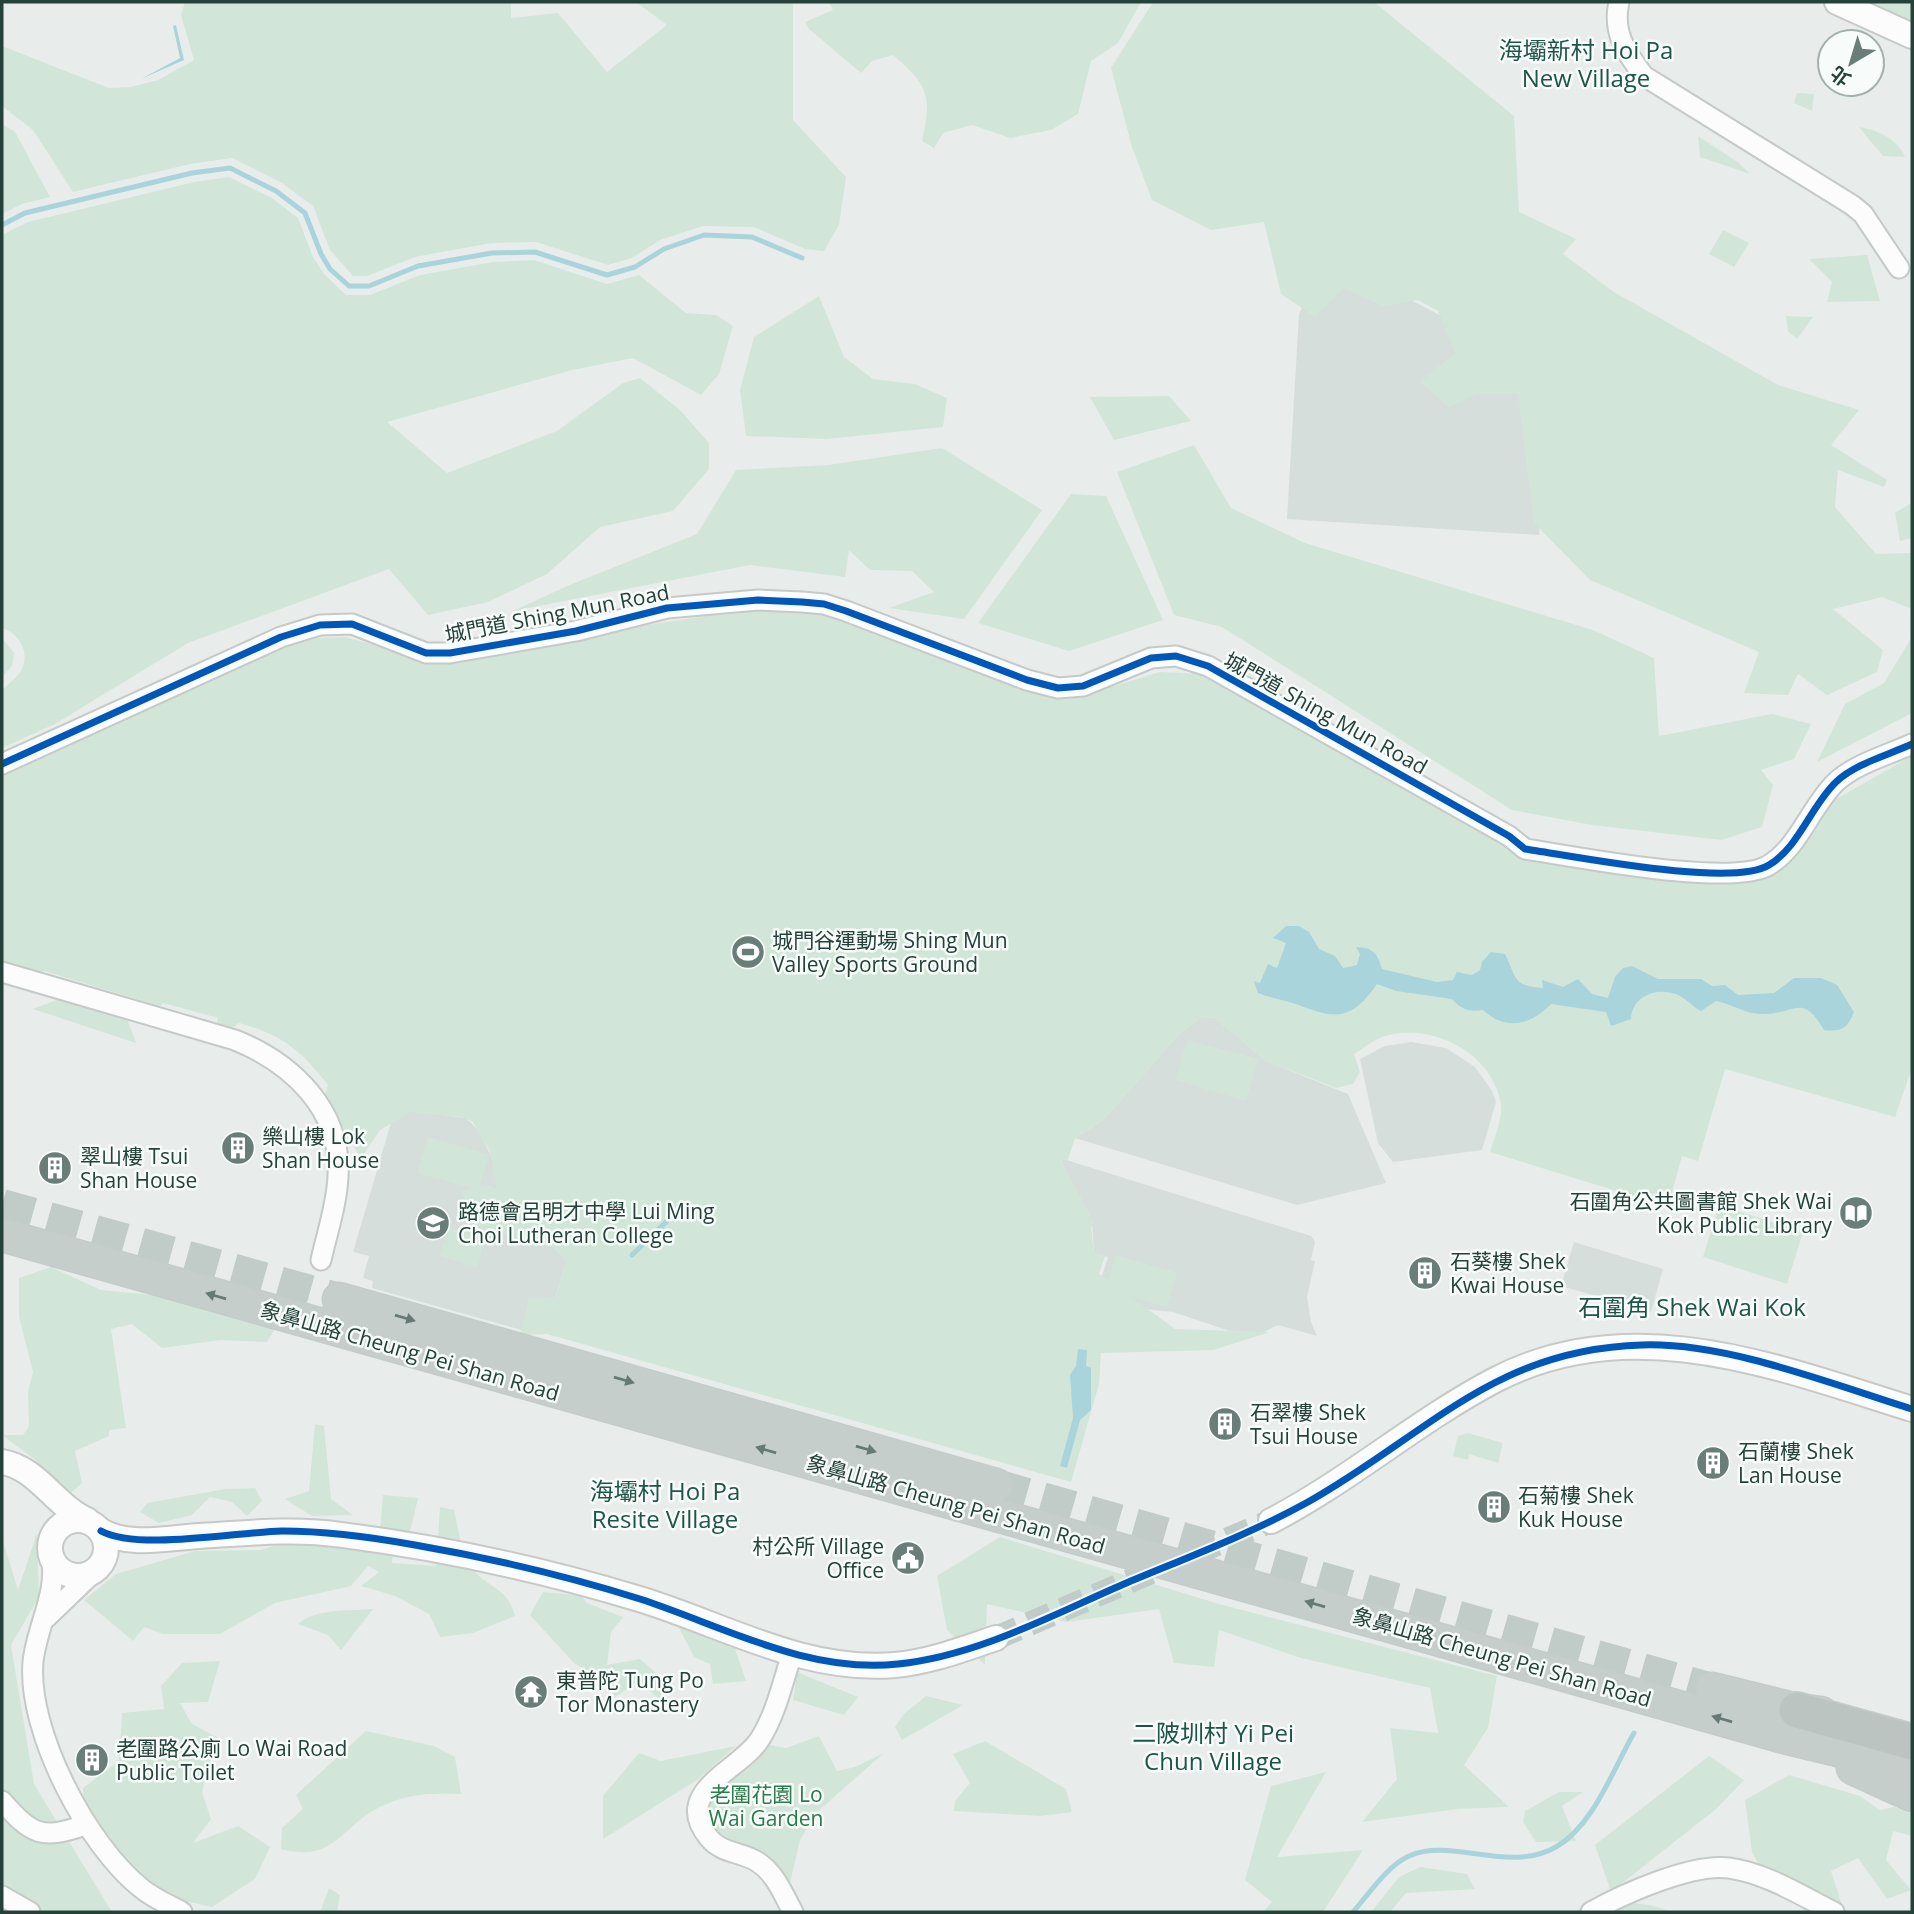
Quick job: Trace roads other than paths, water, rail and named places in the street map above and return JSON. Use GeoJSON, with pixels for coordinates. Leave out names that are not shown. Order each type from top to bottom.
{"type":"FeatureCollection","features":[{"type":"Feature","properties":{"kind":"highway","name":"象鼻山路 Cheung Pei Shan Road"},"geometry":{"type":"LineString","coordinates":[[2,1235],[1793,1724],[1912,1742]]}},
{"type":"Feature","properties":{"kind":"highway","name":"象鼻山路 Cheung Pei Shan Road"},"geometry":{"type":"LineString","coordinates":[[339,1300],[996,1485]]}},
{"type":"Feature","properties":{"kind":"highway","name":"象鼻山路 Cheung Pei Shan Road"},"geometry":{"type":"LineString","coordinates":[[1712,1689],[1793,1724],[1912,1768]]}},
{"type":"Feature","properties":{"kind":"highway"},"geometry":{"type":"LineString","coordinates":[[1793,1724],[1912,1724]]}},
{"type":"Feature","properties":{"kind":"highway"},"geometry":{"type":"LineString","coordinates":[[1793,1724],[1912,1795]]}},
{"type":"Feature","properties":{"kind":"street"},"geometry":{"type":"LineString","coordinates":[[1619,2],[1618,33],[1626,52],[1644,76],[1852,205],[1863,214],[1899,268]]}},
{"type":"Feature","properties":{"kind":"street"},"geometry":{"type":"LineString","coordinates":[[1838,2],[1912,36]]}},
{"type":"Feature","properties":{"kind":"street","name":"城門道 Shing Mun Road"},"geometry":{"type":"LineString","coordinates":[[2,764],[281,637],[320,625],[352,624],[426,653],[450,653],[576,631],[667,608],[758,600],[824,604],[1027,680],[1058,688],[1100,682],[1151,658],[1176,656],[1208,666],[1508,836],[1525,849],[1710,874],[1751,872],[1769,865],[1786,849],[1838,780],[1912,744]]}},
{"type":"Feature","properties":{"kind":"street"},"geometry":{"type":"LineString","coordinates":[[2,972],[235,1040],[272,1056],[287,1068],[316,1099],[327,1118],[338,1156],[336,1195],[321,1260]]}},
{"type":"Feature","properties":{"kind":"street"},"geometry":{"type":"LineString","coordinates":[[1271,1521],[1343,1481],[1495,1380],[1536,1362],[1581,1350],[1642,1345],[1708,1351],[1912,1409]]}},
{"type":"Feature","properties":{"kind":"street"},"geometry":{"type":"LineString","coordinates":[[2,1462],[22,1469],[64,1507],[94,1526],[107,1550],[98,1568],[82,1576],[69,1575],[57,1567],[51,1548],[62,1523],[74,1519],[94,1526],[121,1539],[309,1532],[421,1546],[556,1575],[639,1599],[792,1654],[846,1665],[896,1665],[948,1655],[996,1638]]}},
{"type":"Feature","properties":{"kind":"street"},"geometry":{"type":"LineString","coordinates":[[2,1469],[38,1503],[49,1524],[53,1575],[38,1631],[33,1667],[37,1714],[85,1825],[141,1889],[182,1912]]}},
{"type":"Feature","properties":{"kind":"street"},"geometry":{"type":"LineString","coordinates":[[38,1631],[51,1611],[123,1548],[156,1539]]}},
{"type":"Feature","properties":{"kind":"street"},"geometry":{"type":"LineString","coordinates":[[792,1654],[762,1736],[745,1757],[709,1784],[698,1805],[704,1832],[715,1845],[754,1860],[765,1868],[793,1912]]}},
{"type":"Feature","properties":{"kind":"street"},"geometry":{"type":"LineString","coordinates":[[2,1801],[33,1832],[55,1835],[85,1825]]}},
{"type":"Feature","properties":{"kind":"street"},"geometry":{"type":"LineString","coordinates":[[1597,1909],[1696,1871],[1720,1868],[1742,1871],[1784,1887],[1834,1912]]}},
{"type":"Feature","properties":{"kind":"street"},"geometry":{"type":"LineString","coordinates":[[2,1896],[30,1912]]}},
{"type":"Feature","properties":{"kind":"water"},"geometry":{"type":"Polygon","coordinates":[[[176,25],[184,60],[141,79],[180,58],[173,26],[176,25]]]}},
{"type":"Feature","properties":{"kind":"water"},"geometry":{"type":"Polygon","coordinates":[[[1286,926],[1299,926],[1309,932],[1319,949],[1335,956],[1343,968],[1357,965],[1360,954],[1356,947],[1374,952],[1382,969],[1437,982],[1453,980],[1457,972],[1472,975],[1480,970],[1482,962],[1491,952],[1505,954],[1514,975],[1526,985],[1543,988],[1542,980],[1563,987],[1578,979],[1592,994],[1608,998],[1615,977],[1623,968],[1632,966],[1658,979],[1701,979],[1712,986],[1725,985],[1738,995],[1774,993],[1794,978],[1821,978],[1837,985],[1854,1012],[1843,1028],[1824,1030],[1810,1011],[1804,1008],[1757,1014],[1716,1001],[1701,1011],[1678,995],[1662,992],[1641,999],[1632,1011],[1631,1019],[1611,1026],[1606,1012],[1551,1004],[1536,1016],[1510,1023],[1492,1017],[1483,1010],[1466,1009],[1452,999],[1396,991],[1377,984],[1359,1005],[1350,1011],[1341,1014],[1321,1013],[1258,993],[1254,981],[1260,983],[1268,964],[1277,968],[1286,943],[1273,938],[1286,926]]]}},
{"type":"Feature","properties":{"kind":"water"},"geometry":{"type":"Polygon","coordinates":[[[1078,1349],[1087,1350],[1086,1366],[1091,1368],[1091,1410],[1080,1420],[1067,1468],[1060,1466],[1073,1418],[1070,1375],[1076,1366],[1078,1349]]]}},
{"type":"Feature","properties":{"kind":"waterway"},"geometry":{"type":"LineString","coordinates":[[2,225],[25,213],[192,173],[230,168],[276,191],[305,213],[321,254],[330,269],[349,286],[369,286],[418,266],[492,253],[535,252],[607,275],[635,267],[664,249],[704,235],[752,237],[802,258]]}},
{"type":"Feature","properties":{"kind":"waterway"},"geometry":{"type":"LineString","coordinates":[[632,1255],[668,1220]]}},
{"type":"Feature","properties":{"kind":"waterway"},"geometry":{"type":"LineString","coordinates":[[1353,1912],[1386,1873],[1409,1856],[1443,1850],[1519,1857],[1556,1847],[1569,1837],[1592,1811],[1634,1733]]}},
{"type":"Feature","properties":{"kind":"tunnel"},"geometry":{"type":"LineString","coordinates":[[2,1205],[339,1299]]}},
{"type":"Feature","properties":{"kind":"tunnel"},"geometry":{"type":"LineString","coordinates":[[996,1485],[1712,1689]]}},
{"type":"Feature","properties":{"kind":"tunnel"},"geometry":{"type":"LineString","coordinates":[[996,1638],[1271,1521]]}},
{"type":"Feature","properties":{"kind":"place","name":"城門谷運動場 Shing Mun Valley Sports Ground"},"geometry":{"type":"Point","coordinates":[748,952]}},
{"type":"Feature","properties":{"kind":"place","name":"樂山樓 Lok Shan House"},"geometry":{"type":"Point","coordinates":[238,1148]}},
{"type":"Feature","properties":{"kind":"place","name":"翠山樓 Tsui Shan House"},"geometry":{"type":"Point","coordinates":[55,1168]}},
{"type":"Feature","properties":{"kind":"place","name":"石圍角公共圖書館 Shek Wai Kok Public Library"},"geometry":{"type":"Point","coordinates":[1856,1213]}},
{"type":"Feature","properties":{"kind":"place","name":"路德會呂明才中學 Lui Ming Choi Lutheran College"},"geometry":{"type":"Point","coordinates":[433,1223]}},
{"type":"Feature","properties":{"kind":"place","name":"石葵樓 Shek Kwai House"},"geometry":{"type":"Point","coordinates":[1425,1273]}},
{"type":"Feature","properties":{"kind":"place","name":"石翠樓 Shek Tsui House"},"geometry":{"type":"Point","coordinates":[1225,1424]}},
{"type":"Feature","properties":{"kind":"place","name":"石蘭樓 Shek Lan House"},"geometry":{"type":"Point","coordinates":[1713,1463]}},
{"type":"Feature","properties":{"kind":"place","name":"石菊樓 Shek Kuk House"},"geometry":{"type":"Point","coordinates":[1494,1507]}},
{"type":"Feature","properties":{"kind":"place","name":"村公所 Village Office"},"geometry":{"type":"Point","coordinates":[908,1558]}},
{"type":"Feature","properties":{"kind":"place","name":"東普陀 Tung Po Tor Monastery"},"geometry":{"type":"Point","coordinates":[531,1692]}},
{"type":"Feature","properties":{"kind":"place","name":"老圍路公廁 Lo Wai Road Public Toilet"},"geometry":{"type":"Point","coordinates":[92,1760]}},
{"type":"Feature","properties":{"kind":"district","name":"海壩新村 Hoi Pa New Village"},"geometry":{"type":"Point","coordinates":[1586,63]}},
{"type":"Feature","properties":{"kind":"district","name":"石圍角 Shek Wai Kok"},"geometry":{"type":"Point","coordinates":[1692,1306]}},
{"type":"Feature","properties":{"kind":"district","name":"海壩村 Hoi Pa Resite Village"},"geometry":{"type":"Point","coordinates":[665,1504]}},
{"type":"Feature","properties":{"kind":"district","name":"二陂圳村 Yi Pei Chun Village"},"geometry":{"type":"Point","coordinates":[1213,1746]}},
{"type":"Feature","properties":{"kind":"park label","name":"老圍花園 Lo Wai Garden"},"geometry":{"type":"Point","coordinates":[766,1806]}}]}
